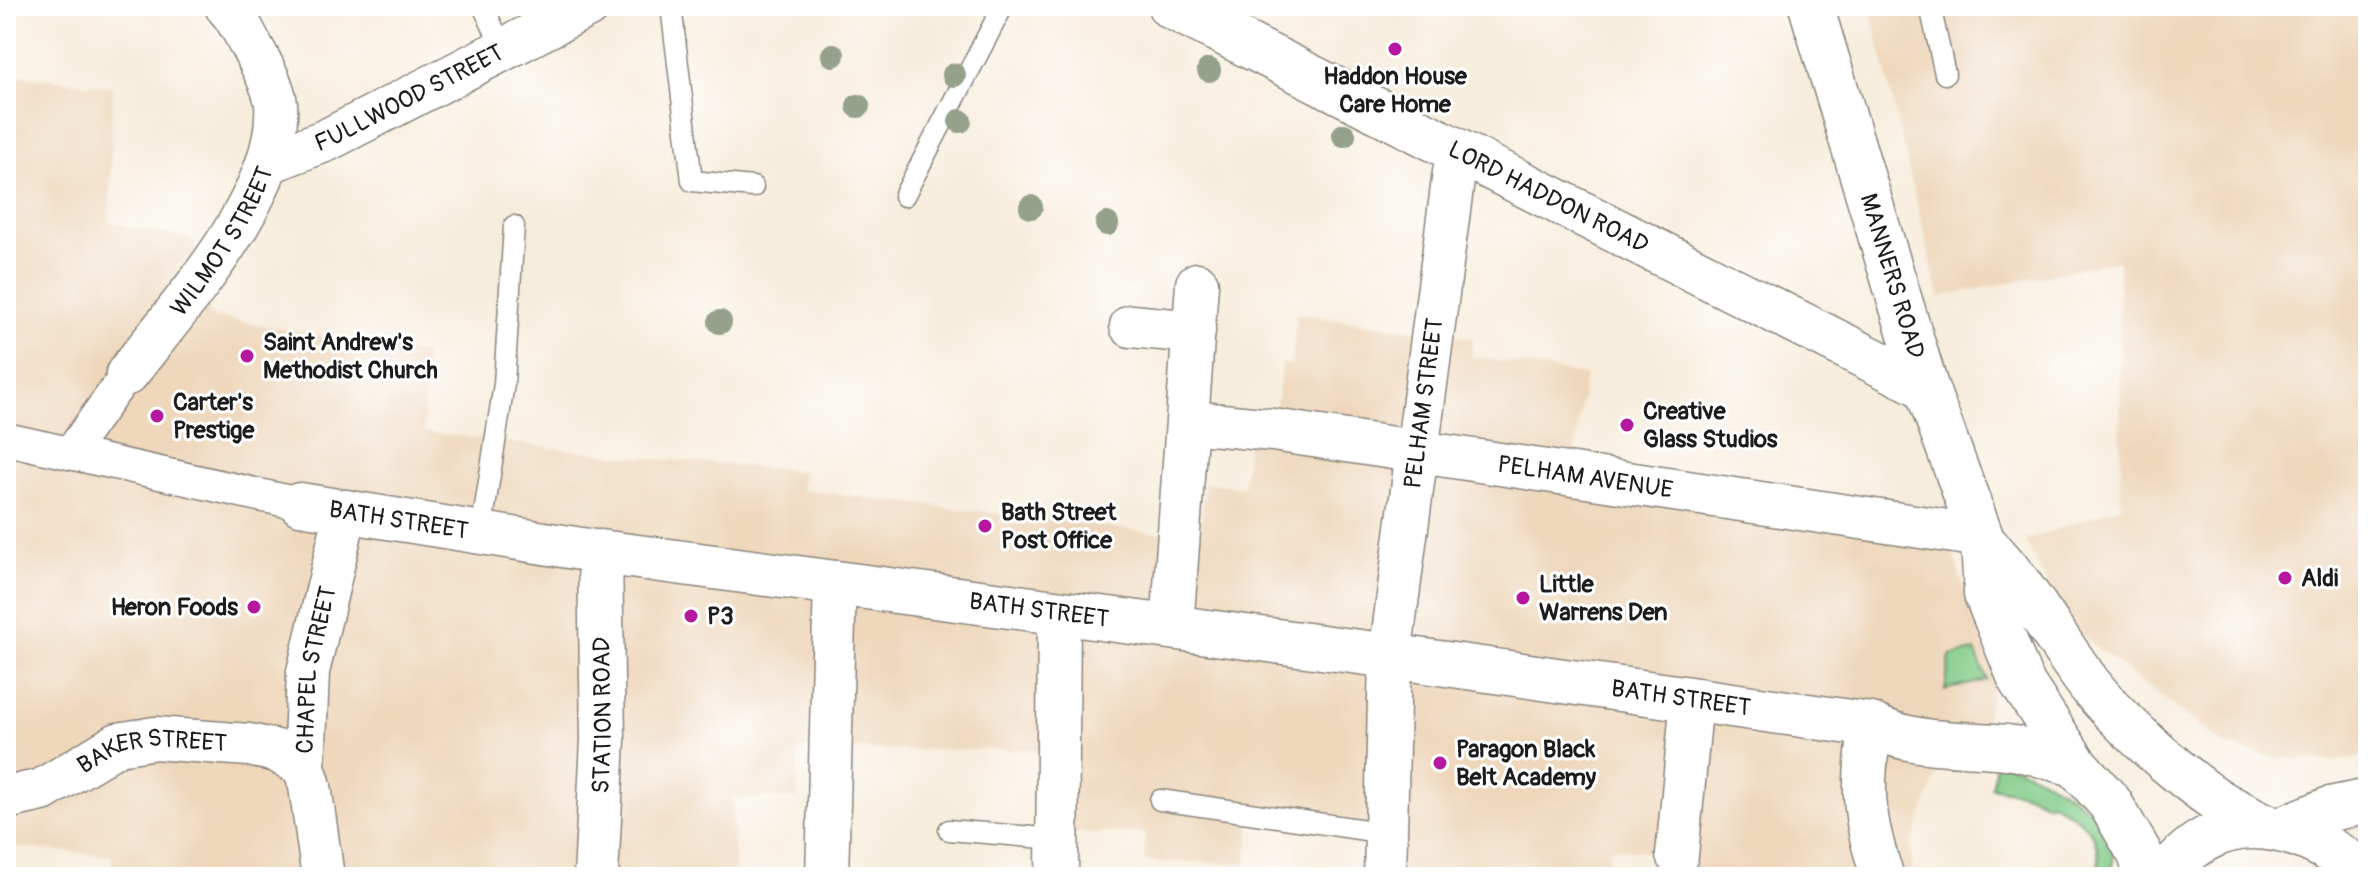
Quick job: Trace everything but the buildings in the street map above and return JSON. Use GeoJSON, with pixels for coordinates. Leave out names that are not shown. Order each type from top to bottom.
{"type":"FeatureCollection","features":[{"type":"Feature","properties":{"kind":"street","name":"WILMOT STREET"},"geometry":{"type":"LineString","coordinates":[[70,453],[252,204],[269,162],[276,101],[263,67],[236,16],[226,6]]}},
{"type":"Feature","properties":{"kind":"street","name":"FULLWOOD STREET"},"geometry":{"type":"LineString","coordinates":[[269,162],[327,140],[588,6]]}},
{"type":"Feature","properties":{"kind":"street","name":"LORD HADDON ROAD"},"geometry":{"type":"LineString","coordinates":[[1170,6],[1926,387]]}},
{"type":"Feature","properties":{"kind":"street","name":"MANNERS ROAD"},"geometry":{"type":"LineString","coordinates":[[1811,6],[1926,387],[1982,539],[1986,594],[2021,681],[2075,764],[2110,803],[2140,854],[2147,877]]}},
{"type":"Feature","properties":{"kind":"street","name":"PELHAM STREET"},"geometry":{"type":"LineString","coordinates":[[1385,877],[1390,656],[1457,150]]}},
{"type":"Feature","properties":{"kind":"street"},"geometry":{"type":"LineString","coordinates":[[1172,628],[1197,284]]}},
{"type":"Feature","properties":{"kind":"street"},"geometry":{"type":"LineString","coordinates":[[1131,326],[1194,332]]}},
{"type":"Feature","properties":{"kind":"street","name":"PELHAM AVENUE"},"geometry":{"type":"LineString","coordinates":[[1189,422],[1273,430],[1982,539]]}},
{"type":"Feature","properties":{"kind":"street","name":"BATH STREET"},"geometry":{"type":"LineString","coordinates":[[6,439],[300,504],[600,552],[1692,699],[1871,725],[1893,736],[1964,747],[2011,748],[2075,764]]}},
{"type":"Feature","properties":{"kind":"street","name":"CHAPEL STREET"},"geometry":{"type":"LineString","coordinates":[[323,877],[310,786],[304,767],[308,672],[346,511]]}},
{"type":"Feature","properties":{"kind":"street","name":"MANNERS ROAD"},"geometry":{"type":"LineString","coordinates":[[1982,539],[2016,575],[2036,610],[2092,687],[2155,749],[2216,800],[2345,857],[2368,877]]}},
{"type":"Feature","properties":{"kind":"street","name":"STATION ROAD"},"geometry":{"type":"LineString","coordinates":[[596,877],[603,740],[600,552]]}},
{"type":"Feature","properties":{"kind":"street"},"geometry":{"type":"LineString","coordinates":[[827,877],[835,582]]}},
{"type":"Feature","properties":{"kind":"street"},"geometry":{"type":"LineString","coordinates":[[1057,858],[1059,613]]}},
{"type":"Feature","properties":{"kind":"street"},"geometry":{"type":"LineString","coordinates":[[1677,855],[1692,699]]}},
{"type":"Feature","properties":{"kind":"street"},"geometry":{"type":"LineString","coordinates":[[1871,725],[1863,775],[1863,805],[1869,840],[1883,877]]}},
{"type":"Feature","properties":{"kind":"street","name":"BAKER STREET"},"geometry":{"type":"LineString","coordinates":[[6,798],[42,790],[118,744],[155,738],[249,745],[277,751],[304,767]]}},
{"type":"Feature","properties":{"kind":"street"},"geometry":{"type":"LineString","coordinates":[[2165,877],[2174,865],[2218,834],[2241,827],[2274,826],[2368,801]]}},
{"type":"Feature","properties":{"kind":"lane"},"geometry":{"type":"LineString","coordinates":[[483,6],[503,49]]}},
{"type":"Feature","properties":{"kind":"lane"},"geometry":{"type":"LineString","coordinates":[[671,6],[692,181],[753,187]]}},
{"type":"Feature","properties":{"kind":"lane"},"geometry":{"type":"LineString","coordinates":[[904,196],[1003,6]]}},
{"type":"Feature","properties":{"kind":"lane"},"geometry":{"type":"LineString","coordinates":[[1930,6],[1945,74]]}},
{"type":"Feature","properties":{"kind":"lane"},"geometry":{"type":"LineString","coordinates":[[481,533],[504,384],[514,226]]}},
{"type":"Feature","properties":{"kind":"lane"},"geometry":{"type":"LineString","coordinates":[[1160,800],[1386,833]]}},
{"type":"Feature","properties":{"kind":"lane"},"geometry":{"type":"LineString","coordinates":[[949,830],[1057,858]]}},
{"type":"Feature","properties":{"kind":"shaded area"},"geometry":{"type":"Polygon","coordinates":[[[1870,6],[2368,6],[2368,756],[2335,761],[2275,758],[2225,745],[2095,646],[2066,619],[2025,541],[2121,506],[2119,260],[1939,297],[1870,6]]]}},
{"type":"Feature","properties":{"kind":"shaded area"},"geometry":{"type":"Polygon","coordinates":[[[6,74],[113,87],[109,222],[194,240],[211,316],[425,354],[424,432],[611,455],[803,471],[802,490],[1200,538],[1205,483],[1243,487],[1250,424],[1273,427],[1282,364],[1291,364],[1297,314],[1473,338],[1471,357],[1586,375],[1570,483],[1948,539],[1995,679],[1974,767],[1942,762],[1911,845],[1912,877],[1693,877],[1692,856],[1609,848],[1609,877],[1401,877],[1402,840],[1251,819],[1247,864],[1145,861],[1145,833],[1069,833],[1069,750],[798,749],[798,798],[732,798],[735,877],[110,877],[112,856],[6,846],[6,74]]]}},
{"type":"Feature","properties":{"kind":"green space"},"geometry":{"type":"Polygon","coordinates":[[[1975,651],[1987,680],[1945,690],[1950,656],[1975,651]]]}},
{"type":"Feature","properties":{"kind":"green space"},"geometry":{"type":"Polygon","coordinates":[[[1997,761],[2059,788],[2095,817],[2107,835],[2113,855],[2111,877],[2097,877],[2099,862],[2095,840],[2074,817],[2052,802],[2046,804],[2030,795],[1991,787],[1997,761]]]}},
{"type":"Feature","properties":{"kind":"place","name":"Haddon House Care Home"},"geometry":{"type":"Point","coordinates":[1395,49]}},
{"type":"Feature","properties":{"kind":"place","name":"Saint Andrew's Methodist Church"},"geometry":{"type":"Point","coordinates":[247,356]}},
{"type":"Feature","properties":{"kind":"place","name":"Carter's Prestige"},"geometry":{"type":"Point","coordinates":[157,416]}},
{"type":"Feature","properties":{"kind":"place","name":"Creative Glass Studios"},"geometry":{"type":"Point","coordinates":[1627,425]}},
{"type":"Feature","properties":{"kind":"place","name":"Bath Street Post Office"},"geometry":{"type":"Point","coordinates":[985,526]}},
{"type":"Feature","properties":{"kind":"place","name":"Aldi"},"geometry":{"type":"Point","coordinates":[2285,578]}},
{"type":"Feature","properties":{"kind":"place","name":"Little Warrens Den"},"geometry":{"type":"Point","coordinates":[1523,598]}},
{"type":"Feature","properties":{"kind":"place","name":"Heron Foods"},"geometry":{"type":"Point","coordinates":[254,607]}},
{"type":"Feature","properties":{"kind":"place","name":"P3"},"geometry":{"type":"Point","coordinates":[691,616]}},
{"type":"Feature","properties":{"kind":"place","name":"Paragon Black Belt Academy"},"geometry":{"type":"Point","coordinates":[1440,763]}}]}
